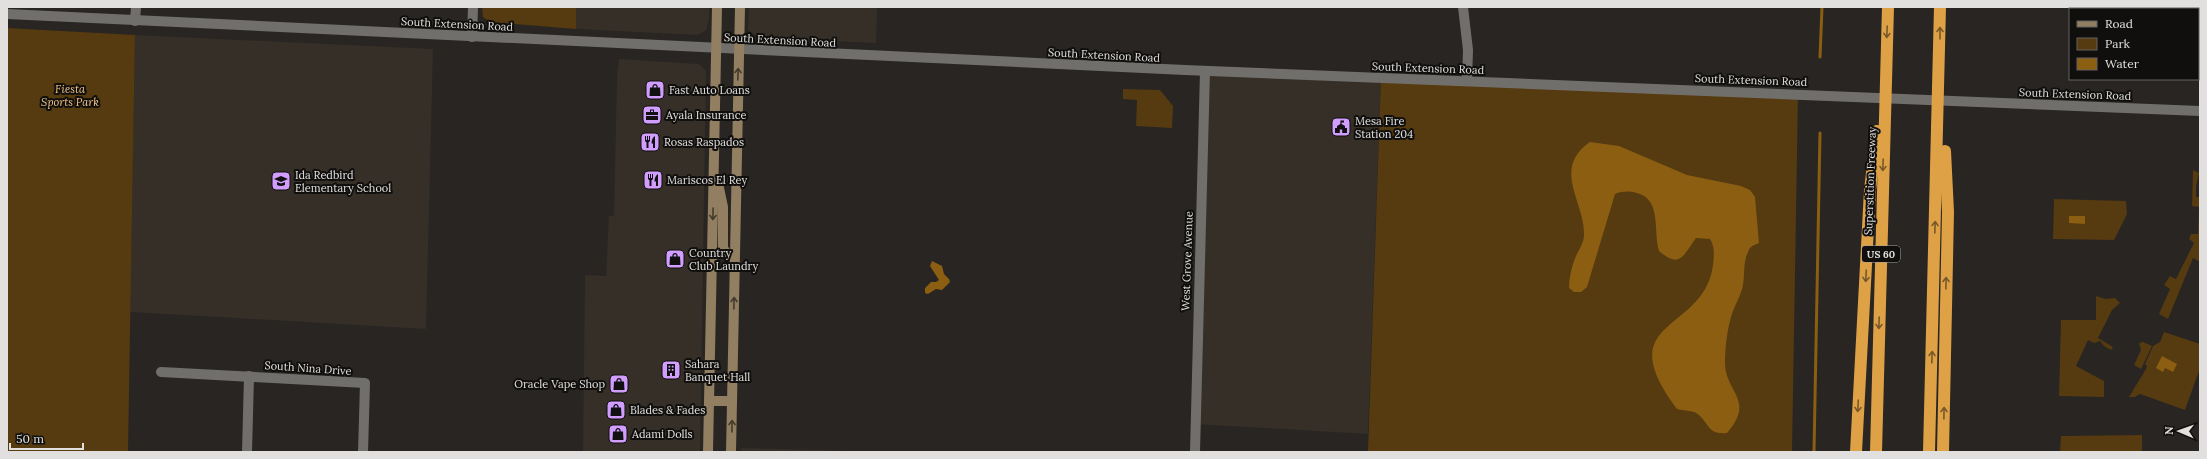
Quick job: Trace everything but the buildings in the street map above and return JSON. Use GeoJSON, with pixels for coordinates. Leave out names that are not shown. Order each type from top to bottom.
{"type":"FeatureCollection","features":[{"type":"Feature","properties":{"kind":"highway","name":"Superstition Freeway"},"geometry":{"type":"LineString","coordinates":[[1876,452],[1888,7]]}},
{"type":"Feature","properties":{"kind":"highway"},"geometry":{"type":"LineString","coordinates":[[1929,452],[1940,58],[1940,7]]}},
{"type":"Feature","properties":{"kind":"highway"},"geometry":{"type":"LineString","coordinates":[[1856,452],[1870,190],[1886,56]]}},
{"type":"Feature","properties":{"kind":"highway"},"geometry":{"type":"LineString","coordinates":[[1940,58],[1948,212],[1943,452]]}},
{"type":"Feature","properties":{"kind":"main road"},"geometry":{"type":"LineString","coordinates":[[708,452],[717,7]]}},
{"type":"Feature","properties":{"kind":"main road"},"geometry":{"type":"LineString","coordinates":[[731,452],[740,7]]}},
{"type":"Feature","properties":{"kind":"main road"},"geometry":{"type":"LineString","coordinates":[[714,163],[723,207],[723,248],[727,254],[735,255]]}},
{"type":"Feature","properties":{"kind":"main road"},"geometry":{"type":"LineString","coordinates":[[709,401],[732,400]]}},
{"type":"Feature","properties":{"kind":"street"},"geometry":{"type":"LineString","coordinates":[[135,21],[136,7]]}},
{"type":"Feature","properties":{"kind":"street"},"geometry":{"type":"LineString","coordinates":[[472,36],[473,7]]}},
{"type":"Feature","properties":{"kind":"street"},"geometry":{"type":"LineString","coordinates":[[1463,7],[1468,50],[1467,81]]}},
{"type":"Feature","properties":{"kind":"street","name":"South Extension Road"},"geometry":{"type":"LineString","coordinates":[[7,14],[716,49],[1205,71],[2200,111]]}},
{"type":"Feature","properties":{"kind":"street","name":"West Grove Avenue"},"geometry":{"type":"LineString","coordinates":[[1194,452],[1205,71]]}},
{"type":"Feature","properties":{"kind":"street","name":"South Nina Drive"},"geometry":{"type":"LineString","coordinates":[[161,372],[365,384],[363,452]]}},
{"type":"Feature","properties":{"kind":"street"},"geometry":{"type":"LineString","coordinates":[[247,452],[248,376]]}},
{"type":"Feature","properties":{"kind":"shaded area"},"geometry":{"type":"Polygon","coordinates":[[[576,7],[709,7],[709,19],[706,30],[698,35],[576,29],[576,7]]]}},
{"type":"Feature","properties":{"kind":"shaded area"},"geometry":{"type":"Polygon","coordinates":[[[749,7],[877,7],[876,43],[759,38],[748,30],[749,7]]]}},
{"type":"Feature","properties":{"kind":"shaded area","name":"Ida Redbird Elementary School"},"geometry":{"type":"Polygon","coordinates":[[[135,35],[433,49],[426,329],[130,312],[135,35]]]}},
{"type":"Feature","properties":{"kind":"shaded area"},"geometry":{"type":"Polygon","coordinates":[[[619,59],[699,64],[706,71],[700,452],[583,452],[585,275],[606,276],[609,216],[614,216],[617,76],[619,59]]]}},
{"type":"Feature","properties":{"kind":"shaded area"},"geometry":{"type":"Polygon","coordinates":[[[1205,71],[1381,77],[1368,434],[1194,424],[1205,71]]]}},
{"type":"Feature","properties":{"kind":"shaded area"},"geometry":{"type":"Polygon","coordinates":[[[741,448],[815,450],[874,452],[741,452],[741,448]]]}},
{"type":"Feature","properties":{"kind":"green space"},"geometry":{"type":"Polygon","coordinates":[[[482,7],[576,7],[576,29],[490,22],[483,17],[482,7]]]}},
{"type":"Feature","properties":{"kind":"green space","name":"Fiesta Sports Park"},"geometry":{"type":"Polygon","coordinates":[[[7,28],[135,35],[128,452],[7,452],[7,28]]]}},
{"type":"Feature","properties":{"kind":"green space"},"geometry":{"type":"Polygon","coordinates":[[[1381,77],[1798,94],[1792,452],[1368,452],[1381,77]]]}},
{"type":"Feature","properties":{"kind":"green space"},"geometry":{"type":"Polygon","coordinates":[[[1123,89],[1160,90],[1173,106],[1172,128],[1136,126],[1137,100],[1123,99],[1123,89]]]}},
{"type":"Feature","properties":{"kind":"green space"},"geometry":{"type":"Polygon","coordinates":[[[2193,170],[2199,173],[2196,186],[2196,197],[2200,197],[2200,262],[2193,258],[2168,319],[2159,314],[2170,289],[2164,285],[2170,276],[2176,279],[2194,243],[2189,239],[2191,234],[2198,234],[2199,207],[2192,206],[2193,170]]]}},
{"type":"Feature","properties":{"kind":"green space"},"geometry":{"type":"Polygon","coordinates":[[[2054,199],[2126,201],[2127,214],[2114,240],[2053,239],[2054,199]]]}},
{"type":"Feature","properties":{"kind":"green space"},"geometry":{"type":"Polygon","coordinates":[[[2096,296],[2106,299],[2115,298],[2120,303],[2112,310],[2098,338],[2113,347],[2111,350],[2104,346],[2100,341],[2094,343],[2088,340],[2076,366],[2104,381],[2104,397],[2059,396],[2061,320],[2096,320],[2096,296]]]}},
{"type":"Feature","properties":{"kind":"green space"},"geometry":{"type":"Polygon","coordinates":[[[2164,332],[2200,344],[2200,368],[2185,410],[2140,394],[2135,397],[2129,397],[2146,369],[2147,366],[2145,364],[2153,346],[2160,342],[2164,332]]]}},
{"type":"Feature","properties":{"kind":"green space"},"geometry":{"type":"Polygon","coordinates":[[[2143,342],[2152,346],[2141,369],[2134,365],[2141,350],[2139,343],[2143,342]]]}},
{"type":"Feature","properties":{"kind":"green space"},"geometry":{"type":"Polygon","coordinates":[[[2142,435],[2142,452],[2060,452],[2061,436],[2142,435]]]}},
{"type":"Feature","properties":{"kind":"water"},"geometry":{"type":"Polygon","coordinates":[[[1590,142],[1619,146],[1687,175],[1741,186],[1750,190],[1755,197],[1759,243],[1751,247],[1746,256],[1744,281],[1731,317],[1726,340],[1726,373],[1737,396],[1739,404],[1739,412],[1735,422],[1727,433],[1715,432],[1704,420],[1692,411],[1677,409],[1658,379],[1652,357],[1656,341],[1666,328],[1694,304],[1706,287],[1714,258],[1712,242],[1710,239],[1696,238],[1684,255],[1677,260],[1672,259],[1659,251],[1653,209],[1645,196],[1631,192],[1621,192],[1615,194],[1587,287],[1581,292],[1574,292],[1569,288],[1572,268],[1583,242],[1584,235],[1583,223],[1571,175],[1573,163],[1579,152],[1590,142]]]}},
{"type":"Feature","properties":{"kind":"water"},"geometry":{"type":"Polygon","coordinates":[[[2069,216],[2085,216],[2085,224],[2069,223],[2069,216]]]}},
{"type":"Feature","properties":{"kind":"water"},"geometry":{"type":"Polygon","coordinates":[[[932,261],[942,266],[944,274],[950,282],[942,290],[936,289],[928,294],[925,293],[925,288],[931,282],[936,282],[939,280],[930,266],[932,261]]]}},
{"type":"Feature","properties":{"kind":"water"},"geometry":{"type":"Polygon","coordinates":[[[2162,356],[2177,364],[2173,372],[2165,368],[2163,372],[2156,368],[2162,356]]]}},
{"type":"Feature","properties":{"kind":"waterway"},"geometry":{"type":"LineString","coordinates":[[1820,57],[1822,7]]}},
{"type":"Feature","properties":{"kind":"waterway"},"geometry":{"type":"LineString","coordinates":[[1814,452],[1820,133]]}},
{"type":"Feature","properties":{"kind":"place","name":"Fast Auto Loans"},"geometry":{"type":"Point","coordinates":[655,90]}},
{"type":"Feature","properties":{"kind":"place","name":"Ayala Insurance"},"geometry":{"type":"Point","coordinates":[652,115]}},
{"type":"Feature","properties":{"kind":"place","name":"Mesa Fire Station 204"},"geometry":{"type":"Point","coordinates":[1341,127]}},
{"type":"Feature","properties":{"kind":"place","name":"Rosas Raspados"},"geometry":{"type":"Point","coordinates":[650,142]}},
{"type":"Feature","properties":{"kind":"place","name":"Mariscos El Rey"},"geometry":{"type":"Point","coordinates":[653,180]}},
{"type":"Feature","properties":{"kind":"place","name":"Ida Redbird Elementary School"},"geometry":{"type":"Point","coordinates":[281,181]}},
{"type":"Feature","properties":{"kind":"place","name":"Country Club Laundry"},"geometry":{"type":"Point","coordinates":[675,259]}},
{"type":"Feature","properties":{"kind":"place","name":"Sahara Banquet Hall"},"geometry":{"type":"Point","coordinates":[671,370]}},
{"type":"Feature","properties":{"kind":"place","name":"Oracle Vape Shop"},"geometry":{"type":"Point","coordinates":[619,384]}},
{"type":"Feature","properties":{"kind":"place","name":"Blades & Fades"},"geometry":{"type":"Point","coordinates":[616,410]}},
{"type":"Feature","properties":{"kind":"place","name":"Adami Dolls"},"geometry":{"type":"Point","coordinates":[618,434]}}]}
